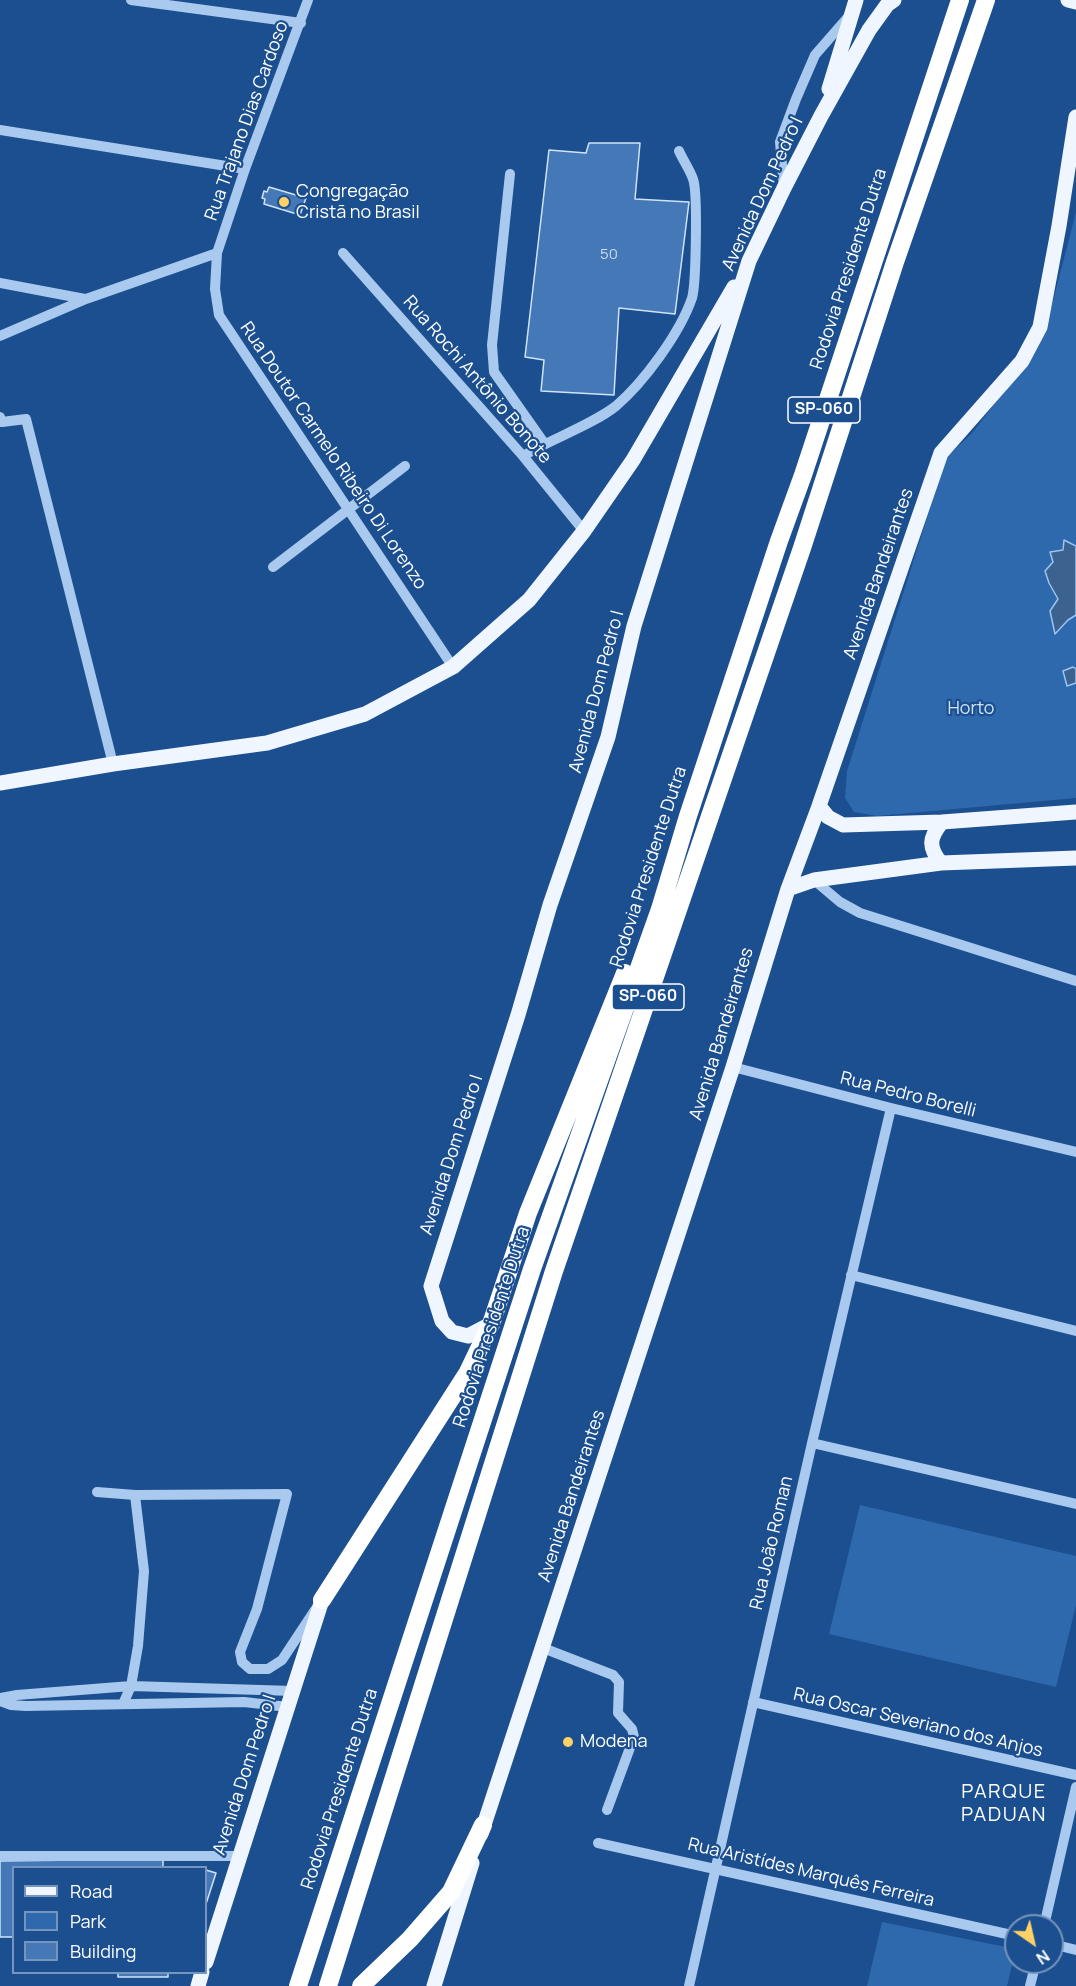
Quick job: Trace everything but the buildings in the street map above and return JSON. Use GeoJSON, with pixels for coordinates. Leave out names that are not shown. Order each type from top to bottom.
{"type":"FeatureCollection","features":[{"type":"Feature","properties":{"kind":"highway","name":"Rodovia Presidente Dutra"},"geometry":{"type":"LineString","coordinates":[[298,1986],[532,1269],[660,909],[688,816],[960,0]]}},
{"type":"Feature","properties":{"kind":"highway","name":"SP-060"},"geometry":{"type":"LineString","coordinates":[[328,1986],[554,1271],[802,548],[895,262],[986,0]]}},
{"type":"Feature","properties":{"kind":"highway"},"geometry":{"type":"LineString","coordinates":[[322,1600],[468,1372],[490,1324],[528,1213],[688,816]]}},
{"type":"Feature","properties":{"kind":"highway"},"geometry":{"type":"LineString","coordinates":[[361,1986],[410,1939],[451,1892],[483,1825]]}},
{"type":"Feature","properties":{"kind":"main road","name":"Avenida Dom Pedro I"},"geometry":{"type":"LineString","coordinates":[[490,1324],[468,1336],[452,1332],[442,1321],[431,1286],[518,1016],[550,905],[608,737],[634,626],[749,261],[821,116],[869,30],[887,5],[894,0]]}},
{"type":"Feature","properties":{"kind":"main road"},"geometry":{"type":"LineString","coordinates":[[1068,0],[1076,2]]}},
{"type":"Feature","properties":{"kind":"main road","name":"Avenida Dom Pedro I"},"geometry":{"type":"LineString","coordinates":[[821,116],[855,6]]}},
{"type":"Feature","properties":{"kind":"main road","name":"Avenida Bandeirantes"},"geometry":{"type":"LineString","coordinates":[[435,1986],[483,1825],[734,1067],[788,889],[941,453],[1022,361],[1040,327],[1076,117]]}},
{"type":"Feature","properties":{"kind":"main road"},"geometry":{"type":"LineString","coordinates":[[0,783],[113,764],[267,743],[365,714],[453,667],[529,600],[584,531],[633,460],[749,261]]}},
{"type":"Feature","properties":{"kind":"main road"},"geometry":{"type":"LineString","coordinates":[[819,806],[828,817],[843,825],[942,822],[1076,812]]}},
{"type":"Feature","properties":{"kind":"main road"},"geometry":{"type":"LineString","coordinates":[[941,863],[934,855],[931,843],[934,832],[942,822]]}},
{"type":"Feature","properties":{"kind":"main road"},"geometry":{"type":"LineString","coordinates":[[788,889],[814,880],[941,863],[1076,858]]}},
{"type":"Feature","properties":{"kind":"main road","name":"Avenida Dom Pedro I"},"geometry":{"type":"LineString","coordinates":[[207,1959],[322,1600]]}},
{"type":"Feature","properties":{"kind":"street"},"geometry":{"type":"LineString","coordinates":[[131,0],[301,22]]}},
{"type":"Feature","properties":{"kind":"street","name":"Rua Trajano Dias Cardoso"},"geometry":{"type":"LineString","coordinates":[[217,253],[245,169],[308,0]]}},
{"type":"Feature","properties":{"kind":"street"},"geometry":{"type":"LineString","coordinates":[[784,188],[780,142],[796,99],[815,55],[855,6]]}},
{"type":"Feature","properties":{"kind":"street"},"geometry":{"type":"LineString","coordinates":[[0,130],[245,169]]}},
{"type":"Feature","properties":{"kind":"street"},"geometry":{"type":"LineString","coordinates":[[523,456],[615,406],[653,366],[682,318],[692,296],[696,202],[694,180],[679,151]]}},
{"type":"Feature","properties":{"kind":"street"},"geometry":{"type":"LineString","coordinates":[[510,174],[492,345],[494,372],[544,443]]}},
{"type":"Feature","properties":{"kind":"street"},"geometry":{"type":"LineString","coordinates":[[0,336],[87,299],[217,253]]}},
{"type":"Feature","properties":{"kind":"street","name":"Rua Doutor Carmelo Ribeiro Di Lorenzo"},"geometry":{"type":"LineString","coordinates":[[217,253],[215,289],[219,315],[453,667]]}},
{"type":"Feature","properties":{"kind":"street","name":"Rua Rochi Antônio Bonote"},"geometry":{"type":"LineString","coordinates":[[343,253],[523,456],[584,531]]}},
{"type":"Feature","properties":{"kind":"street"},"geometry":{"type":"LineString","coordinates":[[0,284],[87,299]]}},
{"type":"Feature","properties":{"kind":"street"},"geometry":{"type":"LineString","coordinates":[[0,417],[2,422],[26,419],[113,764]]}},
{"type":"Feature","properties":{"kind":"street"},"geometry":{"type":"LineString","coordinates":[[273,567],[405,466]]}},
{"type":"Feature","properties":{"kind":"street"},"geometry":{"type":"LineString","coordinates":[[814,880],[840,902],[860,913],[1076,981]]}},
{"type":"Feature","properties":{"kind":"street","name":"Rua Pedro Borelli"},"geometry":{"type":"LineString","coordinates":[[734,1067],[891,1108],[1076,1152]]}},
{"type":"Feature","properties":{"kind":"street","name":"Rua João Roman"},"geometry":{"type":"LineString","coordinates":[[689,1986],[812,1443],[891,1108]]}},
{"type":"Feature","properties":{"kind":"street"},"geometry":{"type":"LineString","coordinates":[[851,1275],[1076,1331]]}},
{"type":"Feature","properties":{"kind":"street"},"geometry":{"type":"LineString","coordinates":[[812,1443],[1076,1504]]}},
{"type":"Feature","properties":{"kind":"street"},"geometry":{"type":"LineString","coordinates":[[98,1492],[135,1495],[287,1494],[256,1609],[240,1652],[242,1662],[250,1669],[268,1669],[282,1660],[322,1600]]}},
{"type":"Feature","properties":{"kind":"street"},"geometry":{"type":"LineString","coordinates":[[123,1704],[131,1686],[138,1646],[144,1571],[135,1495]]}},
{"type":"Feature","properties":{"kind":"street"},"geometry":{"type":"LineString","coordinates":[[543,1647],[613,1675],[619,1682],[618,1713],[632,1729],[634,1737],[607,1810]]}},
{"type":"Feature","properties":{"kind":"street"},"geometry":{"type":"LineString","coordinates":[[0,1700],[17,1695],[131,1686],[292,1691]]}},
{"type":"Feature","properties":{"kind":"street"},"geometry":{"type":"LineString","coordinates":[[0,1700],[11,1705],[26,1706],[244,1702],[288,1707]]}},
{"type":"Feature","properties":{"kind":"street","name":"Rua Oscar Severiano dos Anjos"},"geometry":{"type":"LineString","coordinates":[[753,1702],[1076,1775]]}},
{"type":"Feature","properties":{"kind":"street"},"geometry":{"type":"LineString","coordinates":[[1047,1914],[1076,1787]]}},
{"type":"Feature","properties":{"kind":"street","name":"Rua Aristídes Marquês Ferreira"},"geometry":{"type":"LineString","coordinates":[[598,1843],[1004,1933]]}},
{"type":"Feature","properties":{"kind":"street"},"geometry":{"type":"LineString","coordinates":[[0,1856],[240,1856]]}},
{"type":"Feature","properties":{"kind":"green space","name":"Horto"},"geometry":{"type":"Polygon","coordinates":[[[1076,212],[1076,546],[1065,541],[1053,562],[1050,572],[1051,581],[1058,599],[1050,611],[1055,634],[1076,615],[1076,669],[1073,667],[1067,686],[1076,683],[1076,798],[877,816],[854,812],[845,798],[847,771],[946,458],[972,433],[1031,357],[1047,324],[1076,212]]]}},
{"type":"Feature","properties":{"kind":"green space"},"geometry":{"type":"Polygon","coordinates":[[[860,1505],[1076,1556],[1076,1605],[1056,1687],[829,1634],[860,1505]]]}},
{"type":"Feature","properties":{"kind":"green space"},"geometry":{"type":"Polygon","coordinates":[[[882,1922],[1004,1947],[1004,1974],[1010,1974],[1007,1986],[867,1986],[882,1922]]]}},
{"type":"Feature","properties":{"kind":"shaded area"},"geometry":{"type":"Polygon","coordinates":[[[1064,540],[1076,546],[1076,615],[1055,634],[1050,611],[1058,599],[1045,571],[1053,562],[1050,552],[1063,550],[1064,540]]]}},
{"type":"Feature","properties":{"kind":"shaded area"},"geometry":{"type":"Polygon","coordinates":[[[1073,667],[1076,669],[1076,683],[1067,686],[1063,671],[1073,667]]]}},
{"type":"Feature","properties":{"kind":"place","name":"Congregação Cristã no Brasil"},"geometry":{"type":"Point","coordinates":[284,202]}},
{"type":"Feature","properties":{"kind":"place","name":"Modena"},"geometry":{"type":"Point","coordinates":[568,1742]}},
{"type":"Feature","properties":{"kind":"district","name":"PARQUE PADUAN"},"geometry":{"type":"Point","coordinates":[1004,1804]}}]}
